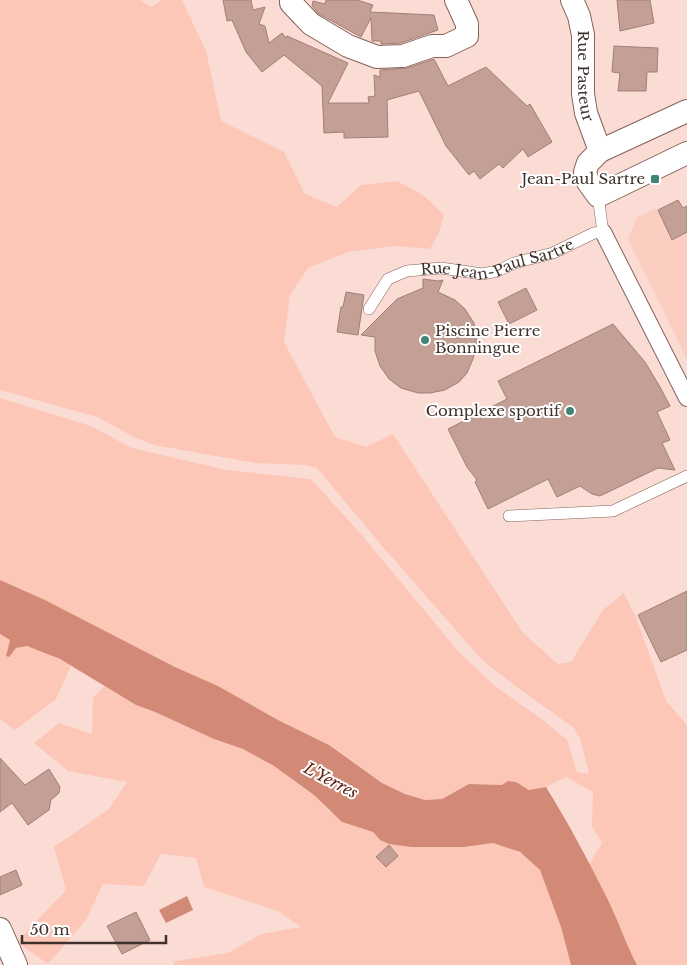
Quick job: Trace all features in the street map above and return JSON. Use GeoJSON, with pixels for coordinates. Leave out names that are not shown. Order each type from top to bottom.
{"type":"FeatureCollection","features":[{"type":"Feature","properties":{"kind":"street"},"geometry":{"type":"LineString","coordinates":[[291,0],[291,3],[311,24],[348,46],[377,57],[403,56],[432,46],[446,46],[467,36],[467,24],[456,0]]}},
{"type":"Feature","properties":{"kind":"street","name":"Rue Pasteur"},"geometry":{"type":"LineString","coordinates":[[572,0],[583,35],[583,94],[586,113],[600,151]]}},
{"type":"Feature","properties":{"kind":"street"},"geometry":{"type":"LineString","coordinates":[[687,111],[600,151],[588,163],[585,172],[588,182],[598,196],[687,153]]}},
{"type":"Feature","properties":{"kind":"street"},"geometry":{"type":"LineString","coordinates":[[603,232],[687,398]]}},
{"type":"Feature","properties":{"kind":"street"},"geometry":{"type":"LineString","coordinates":[[0,929],[16,965]]}},
{"type":"Feature","properties":{"kind":"lane"},"geometry":{"type":"LineString","coordinates":[[598,196],[603,232]]}},
{"type":"Feature","properties":{"kind":"lane","name":"Rue Jean-Paul Sartre"},"geometry":{"type":"LineString","coordinates":[[369,309],[388,279],[407,272],[441,268],[482,274],[553,253],[594,233],[603,232]]}},
{"type":"Feature","properties":{"kind":"lane"},"geometry":{"type":"LineString","coordinates":[[508,516],[612,511],[687,476]]}},
{"type":"Feature","properties":{"kind":"shaded area"},"geometry":{"type":"Polygon","coordinates":[[[0,0],[140,0],[151,7],[162,0],[182,0],[206,51],[221,121],[284,152],[305,194],[337,207],[361,185],[397,181],[423,195],[444,215],[439,233],[430,249],[395,246],[348,252],[308,268],[290,295],[284,342],[335,437],[366,447],[393,434],[523,633],[558,664],[571,662],[603,610],[624,593],[636,617],[666,701],[687,725],[687,965],[637,965],[589,864],[602,843],[592,826],[593,792],[566,777],[546,787],[529,790],[516,782],[508,781],[502,785],[469,784],[442,799],[425,800],[405,794],[382,783],[329,745],[278,720],[218,686],[175,667],[45,600],[0,580],[0,398],[91,426],[132,448],[227,470],[311,479],[361,534],[458,651],[495,686],[567,740],[577,772],[589,774],[580,738],[574,728],[482,660],[382,546],[317,468],[306,465],[255,463],[154,445],[134,437],[97,417],[0,390],[0,0]]]}},
{"type":"Feature","properties":{"kind":"shaded area"},"geometry":{"type":"Polygon","coordinates":[[[678,200],[683,208],[687,206],[687,360],[628,239],[637,217],[654,209],[658,210],[678,200]]]}},
{"type":"Feature","properties":{"kind":"shaded area"},"geometry":{"type":"Polygon","coordinates":[[[0,634],[10,640],[6,655],[19,647],[28,646],[71,666],[56,699],[15,730],[0,719],[0,634]]]}},
{"type":"Feature","properties":{"kind":"shaded area"},"geometry":{"type":"Polygon","coordinates":[[[104,686],[136,705],[214,739],[243,749],[274,766],[314,795],[329,811],[359,827],[373,832],[380,840],[411,847],[464,847],[493,843],[524,855],[540,870],[561,927],[571,965],[173,965],[175,961],[228,953],[261,934],[301,927],[278,911],[204,887],[196,858],[161,854],[144,886],[103,884],[86,920],[48,964],[17,942],[66,890],[54,847],[109,809],[127,782],[68,771],[34,743],[59,723],[92,734],[93,698],[104,686]]]}},
{"type":"Feature","properties":{"kind":"water","name":"L'Yerres"},"geometry":{"type":"Polygon","coordinates":[[[0,580],[45,600],[175,667],[218,686],[278,720],[329,745],[382,783],[405,794],[425,800],[442,799],[469,784],[502,785],[508,781],[516,782],[529,790],[546,787],[571,829],[613,910],[637,965],[571,965],[561,927],[540,870],[520,852],[493,843],[464,847],[411,847],[389,844],[380,840],[373,832],[342,822],[314,795],[274,766],[243,749],[214,739],[136,705],[60,659],[27,646],[16,648],[9,657],[6,656],[10,640],[0,634],[0,580]]]}},
{"type":"Feature","properties":{"kind":"water"},"geometry":{"type":"Polygon","coordinates":[[[187,896],[193,910],[166,923],[159,910],[187,896]]]}},
{"type":"Feature","properties":{"kind":"building"},"geometry":{"type":"Polygon","coordinates":[[[223,0],[251,0],[253,10],[265,7],[259,24],[265,26],[269,43],[282,33],[286,38],[287,36],[348,63],[328,103],[369,103],[368,97],[375,96],[374,75],[380,77],[380,70],[407,68],[434,59],[448,86],[486,67],[527,106],[530,104],[552,142],[528,157],[523,149],[503,168],[499,164],[480,179],[474,171],[469,175],[446,146],[419,91],[387,100],[388,137],[344,138],[344,132],[324,133],[322,86],[284,55],[262,72],[246,52],[232,20],[227,21],[223,0]]]}},
{"type":"Feature","properties":{"kind":"building"},"geometry":{"type":"Polygon","coordinates":[[[326,0],[357,0],[373,5],[370,12],[434,15],[438,30],[401,43],[381,44],[381,41],[372,41],[371,18],[361,37],[319,14],[312,6],[313,1],[325,4],[326,0]]]}},
{"type":"Feature","properties":{"kind":"building"},"geometry":{"type":"Polygon","coordinates":[[[617,0],[650,0],[654,23],[620,31],[617,0]]]}},
{"type":"Feature","properties":{"kind":"building"},"geometry":{"type":"Polygon","coordinates":[[[614,46],[658,48],[657,72],[647,72],[646,91],[618,91],[620,73],[612,72],[614,46]]]}},
{"type":"Feature","properties":{"kind":"building"},"geometry":{"type":"Polygon","coordinates":[[[678,200],[683,208],[687,206],[687,232],[672,240],[658,210],[678,200]]]}},
{"type":"Feature","properties":{"kind":"building","name":"Piscine Pierre Bonningue"},"geometry":{"type":"Polygon","coordinates":[[[423,279],[443,280],[438,292],[455,300],[465,309],[474,323],[477,345],[467,373],[459,382],[445,390],[430,393],[418,393],[401,388],[389,379],[380,366],[375,351],[375,337],[361,335],[397,299],[423,288],[423,279]]]}},
{"type":"Feature","properties":{"kind":"building"},"geometry":{"type":"Polygon","coordinates":[[[526,288],[537,310],[509,324],[498,302],[526,288]]]}},
{"type":"Feature","properties":{"kind":"building"},"geometry":{"type":"Polygon","coordinates":[[[346,292],[364,295],[358,335],[337,332],[341,307],[343,307],[346,292]]]}},
{"type":"Feature","properties":{"kind":"building","name":"Complexe sportif"},"geometry":{"type":"Polygon","coordinates":[[[613,324],[645,362],[670,406],[657,412],[670,440],[662,443],[675,470],[658,468],[600,496],[592,494],[580,486],[557,497],[548,479],[488,509],[475,482],[477,480],[467,467],[448,429],[507,399],[498,381],[613,324]]]}},
{"type":"Feature","properties":{"kind":"building"},"geometry":{"type":"Polygon","coordinates":[[[687,591],[687,650],[661,662],[638,615],[687,591]]]}},
{"type":"Feature","properties":{"kind":"building"},"geometry":{"type":"Polygon","coordinates":[[[0,758],[25,785],[49,769],[60,787],[59,793],[51,800],[49,810],[28,825],[12,803],[0,812],[0,758]]]}},
{"type":"Feature","properties":{"kind":"building"},"geometry":{"type":"Polygon","coordinates":[[[389,845],[398,856],[386,867],[376,857],[389,845]]]}},
{"type":"Feature","properties":{"kind":"building"},"geometry":{"type":"Polygon","coordinates":[[[16,870],[22,885],[0,895],[0,877],[16,870]]]}},
{"type":"Feature","properties":{"kind":"building"},"geometry":{"type":"Polygon","coordinates":[[[136,912],[150,940],[122,954],[107,926],[136,912]]]}},
{"type":"Feature","properties":{"kind":"place","name":"Jean-Paul Sartre"},"geometry":{"type":"Point","coordinates":[655,179]}},
{"type":"Feature","properties":{"kind":"place","name":"Piscine Pierre Bonningue"},"geometry":{"type":"Point","coordinates":[425,340]}},
{"type":"Feature","properties":{"kind":"place","name":"Complexe sportif"},"geometry":{"type":"Point","coordinates":[570,411]}}]}
